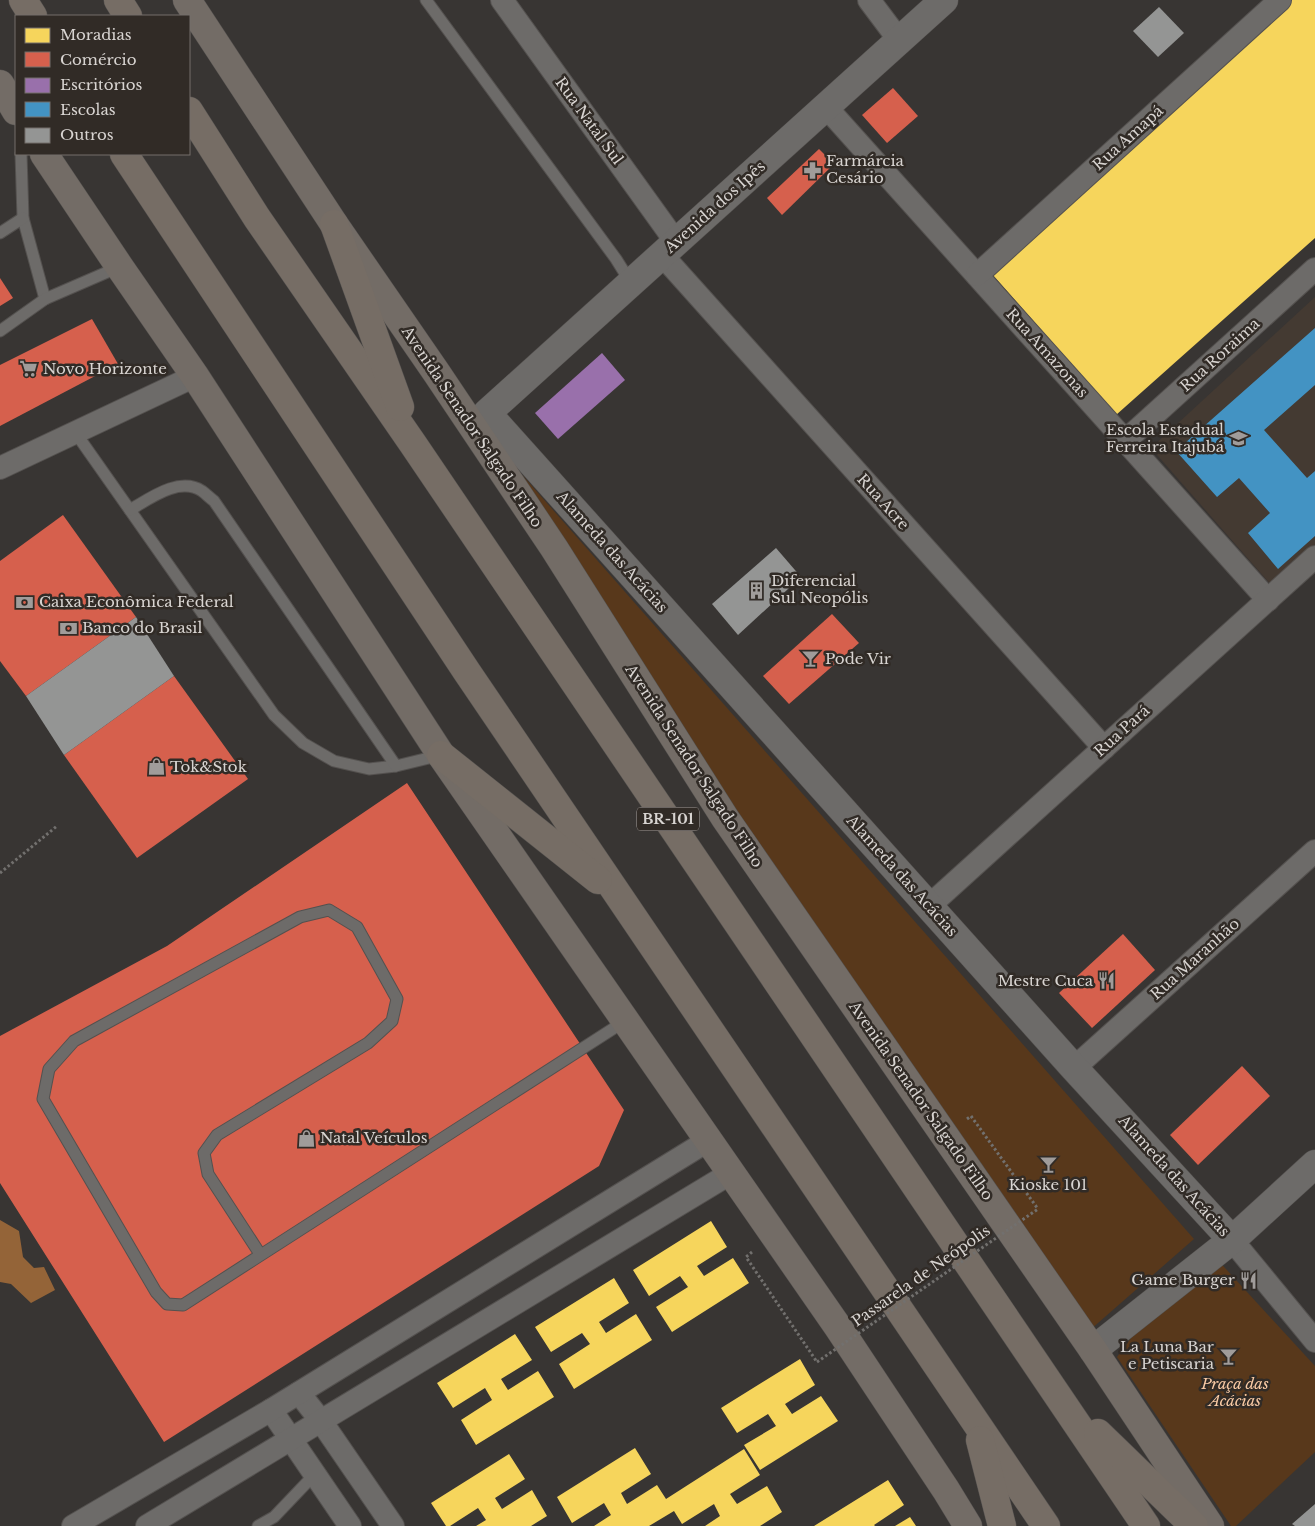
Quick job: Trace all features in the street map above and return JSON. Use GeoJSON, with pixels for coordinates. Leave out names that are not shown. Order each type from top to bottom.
{"type":"FeatureCollection","features":[{"type":"Feature","properties":{"kind":"highway"},"geometry":{"type":"LineString","coordinates":[[23,0],[33,15]]}},
{"type":"Feature","properties":{"kind":"highway"},"geometry":{"type":"LineString","coordinates":[[118,0],[127,15]]}},
{"type":"Feature","properties":{"kind":"highway","name":"BR-101"},"geometry":{"type":"LineString","coordinates":[[190,113],[257,218],[413,444],[1146,1526]]}},
{"type":"Feature","properties":{"kind":"highway"},"geometry":{"type":"LineString","coordinates":[[125,155],[472,680],[1046,1526]]}},
{"type":"Feature","properties":{"kind":"highway"},"geometry":{"type":"LineString","coordinates":[[334,224],[413,444]]}},
{"type":"Feature","properties":{"kind":"highway"},"geometry":{"type":"LineString","coordinates":[[441,755],[618,896]]}},
{"type":"Feature","properties":{"kind":"highway"},"geometry":{"type":"LineString","coordinates":[[1058,1394],[1194,1526]]}},
{"type":"Feature","properties":{"kind":"highway"},"geometry":{"type":"LineString","coordinates":[[975,1422],[1002,1526]]}},
{"type":"Feature","properties":{"kind":"main road","name":"Avenida Senador Salgado Filho"},"geometry":{"type":"LineString","coordinates":[[187,0],[334,224],[554,548],[725,818],[1093,1350],[1210,1526]]}},
{"type":"Feature","properties":{"kind":"main road"},"geometry":{"type":"LineString","coordinates":[[0,84],[15,109]]}},
{"type":"Feature","properties":{"kind":"main road"},"geometry":{"type":"LineString","coordinates":[[45,155],[195,376],[441,755],[838,1327],[968,1526]]}},
{"type":"Feature","properties":{"kind":"street","name":"Rua Natal Sul"},"geometry":{"type":"LineString","coordinates":[[502,0],[669,249]]}},
{"type":"Feature","properties":{"kind":"street"},"geometry":{"type":"LineString","coordinates":[[869,0],[899,40]]}},
{"type":"Feature","properties":{"kind":"street","name":"Avenida dos Ipês"},"geometry":{"type":"LineString","coordinates":[[487,413],[944,0]]}},
{"type":"Feature","properties":{"kind":"street","name":"Rua Amapá"},"geometry":{"type":"LineString","coordinates":[[977,275],[1280,0]]}},
{"type":"Feature","properties":{"kind":"street","name":"Rua Amazonas"},"geometry":{"type":"LineString","coordinates":[[826,107],[1268,600]]}},
{"type":"Feature","properties":{"kind":"street","name":"Rua Acre"},"geometry":{"type":"LineString","coordinates":[[669,249],[1104,748]]}},
{"type":"Feature","properties":{"kind":"street","name":"Rua Roraima"},"geometry":{"type":"LineString","coordinates":[[1125,441],[1315,269]]}},
{"type":"Feature","properties":{"kind":"street"},"geometry":{"type":"LineString","coordinates":[[0,468],[195,376]]}},
{"type":"Feature","properties":{"kind":"street","name":"Alameda das Acácias"},"geometry":{"type":"LineString","coordinates":[[487,413],[1074,1068],[1232,1240],[1315,1341]]}},
{"type":"Feature","properties":{"kind":"street","name":"Rua Pará"},"geometry":{"type":"LineString","coordinates":[[929,906],[1315,557]]}},
{"type":"Feature","properties":{"kind":"street","name":"Rua Maranhão"},"geometry":{"type":"LineString","coordinates":[[1074,1068],[1315,850]]}},
{"type":"Feature","properties":{"kind":"street"},"geometry":{"type":"LineString","coordinates":[[72,1526],[271,1410],[709,1140]]}},
{"type":"Feature","properties":{"kind":"street"},"geometry":{"type":"LineString","coordinates":[[1093,1350],[1232,1240],[1315,1164]]}},
{"type":"Feature","properties":{"kind":"street"},"geometry":{"type":"LineString","coordinates":[[147,1526],[731,1173]]}},
{"type":"Feature","properties":{"kind":"street"},"geometry":{"type":"LineString","coordinates":[[299,1393],[393,1526]]}},
{"type":"Feature","properties":{"kind":"street"},"geometry":{"type":"LineString","coordinates":[[271,1410],[350,1526]]}},
{"type":"Feature","properties":{"kind":"lane"},"geometry":{"type":"LineString","coordinates":[[426,0],[632,283]]}},
{"type":"Feature","properties":{"kind":"lane"},"geometry":{"type":"LineString","coordinates":[[21,155],[23,218],[45,299]]}},
{"type":"Feature","properties":{"kind":"lane"},"geometry":{"type":"LineString","coordinates":[[0,233],[23,218]]}},
{"type":"Feature","properties":{"kind":"lane"},"geometry":{"type":"LineString","coordinates":[[0,331],[45,299],[119,266]]}},
{"type":"Feature","properties":{"kind":"lane"},"geometry":{"type":"LineString","coordinates":[[75,432],[274,715],[303,743],[334,761],[369,769],[396,766],[441,755]]}},
{"type":"Feature","properties":{"kind":"lane"},"geometry":{"type":"LineString","coordinates":[[130,510],[166,490],[183,486],[200,490],[214,501],[396,766]]}},
{"type":"Feature","properties":{"kind":"lane"},"geometry":{"type":"LineString","coordinates":[[260,1254],[208,1174],[204,1153],[217,1135],[368,1043],[392,1021],[397,999],[357,927],[329,910],[300,917],[74,1041],[49,1069],[44,1099],[156,1292],[167,1304],[183,1305],[626,1021]]}},
{"type":"Feature","properties":{"kind":"lane"},"geometry":{"type":"LineString","coordinates":[[258,1526],[274,1517],[314,1475]]}},
{"type":"Feature","properties":{"kind":"path"},"geometry":{"type":"LineString","coordinates":[[0,873],[56,826]]}},
{"type":"Feature","properties":{"kind":"path","name":"Passarela de Neópolis"},"geometry":{"type":"LineString","coordinates":[[818,1362],[1038,1209]]}},
{"type":"Feature","properties":{"kind":"shaded area","name":"Escola Estadual Ferreira Itajubá"},"geometry":{"type":"Polygon","coordinates":[[[1315,297],[1315,546],[1272,586],[1151,448],[1315,297]]]}},
{"type":"Feature","properties":{"kind":"shaded area"},"geometry":{"type":"Polygon","coordinates":[[[0,1220],[19,1231],[23,1257],[34,1268],[44,1267],[55,1290],[31,1303],[11,1284],[0,1282],[0,1220]]]}},
{"type":"Feature","properties":{"kind":"green space"},"geometry":{"type":"Polygon","coordinates":[[[445,411],[475,427],[502,452],[1194,1239],[1090,1330],[445,411]]]}},
{"type":"Feature","properties":{"kind":"green space","name":"Praça das Acácias"},"geometry":{"type":"Polygon","coordinates":[[[1214,1256],[1315,1366],[1315,1452],[1236,1526],[1231,1526],[1117,1357],[1151,1311],[1214,1256]]]}},
{"type":"Feature","properties":{"kind":"building: Moradias"},"geometry":{"type":"Polygon","coordinates":[[[1292,0],[1315,0],[1315,238],[1116,415],[992,274],[1292,0]]]}},
{"type":"Feature","properties":{"kind":"building: Moradias"},"geometry":{"type":"Polygon","coordinates":[[[711,1221],[727,1247],[697,1266],[704,1276],[733,1258],[749,1283],[672,1332],[656,1307],[688,1287],[680,1276],[649,1296],[633,1270],[711,1221]]]}},
{"type":"Feature","properties":{"kind":"building: Moradias"},"geometry":{"type":"Polygon","coordinates":[[[614,1278],[629,1303],[599,1322],[606,1333],[636,1314],[652,1340],[574,1389],[559,1364],[590,1344],[582,1333],[551,1352],[535,1327],[614,1278]]]}},
{"type":"Feature","properties":{"kind":"building: Moradias"},"geometry":{"type":"Polygon","coordinates":[[[515,1334],[532,1360],[501,1379],[508,1390],[538,1371],[554,1397],[476,1445],[461,1420],[492,1400],[485,1388],[453,1408],[437,1383],[515,1334]]]}},
{"type":"Feature","properties":{"kind":"building: Moradias"},"geometry":{"type":"Polygon","coordinates":[[[800,1359],[815,1385],[785,1404],[792,1414],[821,1396],[838,1421],[760,1470],[744,1445],[776,1426],[768,1414],[737,1433],[721,1408],[800,1359]]]}},
{"type":"Feature","properties":{"kind":"building: Moradias"},"geometry":{"type":"Polygon","coordinates":[[[635,1448],[651,1474],[621,1493],[627,1504],[657,1485],[666,1499],[744,1449],[760,1475],[730,1494],[737,1504],[767,1486],[782,1512],[760,1526],[705,1526],[720,1516],[714,1504],[682,1524],[674,1511],[649,1526],[594,1526],[611,1515],[604,1503],[572,1523],[557,1497],[635,1448]]]}},
{"type":"Feature","properties":{"kind":"building: Moradias"},"geometry":{"type":"Polygon","coordinates":[[[509,1454],[525,1479],[495,1498],[502,1509],[532,1490],[547,1516],[531,1526],[476,1526],[486,1520],[478,1508],[450,1526],[446,1526],[431,1503],[509,1454]]]}},
{"type":"Feature","properties":{"kind":"building: Moradias"},"geometry":{"type":"Polygon","coordinates":[[[888,1480],[904,1505],[875,1526],[814,1526],[888,1480]]]}},
{"type":"Feature","properties":{"kind":"building: Moradias"},"geometry":{"type":"Polygon","coordinates":[[[910,1517],[916,1526],[895,1526],[910,1517]]]}},
{"type":"Feature","properties":{"kind":"building: Comércio"},"geometry":{"type":"Polygon","coordinates":[[[893,88],[918,116],[887,143],[862,115],[893,88]]]}},
{"type":"Feature","properties":{"kind":"building: Comércio"},"geometry":{"type":"Polygon","coordinates":[[[819,149],[834,164],[782,215],[767,198],[819,149]]]}},
{"type":"Feature","properties":{"kind":"building: Comércio"},"geometry":{"type":"Polygon","coordinates":[[[0,278],[13,298],[0,306],[0,278]]]}},
{"type":"Feature","properties":{"kind":"building: Comércio","name":"Novo Horizonte"},"geometry":{"type":"Polygon","coordinates":[[[92,319],[118,364],[0,426],[0,365],[92,319]]]}},
{"type":"Feature","properties":{"kind":"building: Comércio"},"geometry":{"type":"Polygon","coordinates":[[[63,515],[136,617],[26,696],[0,661],[0,561],[63,515]]]}},
{"type":"Feature","properties":{"kind":"building: Comércio","name":"Pode Vir"},"geometry":{"type":"Polygon","coordinates":[[[832,614],[859,643],[789,704],[763,676],[832,614]]]}},
{"type":"Feature","properties":{"kind":"building: Comércio","name":"Tok&Stok"},"geometry":{"type":"Polygon","coordinates":[[[174,676],[248,779],[137,858],[64,755],[174,676]]]}},
{"type":"Feature","properties":{"kind":"building: Comércio","name":"Natal Veículos"},"geometry":{"type":"Polygon","coordinates":[[[407,783],[624,1110],[599,1166],[164,1442],[0,1183],[0,1036],[167,946],[407,783]]]}},
{"type":"Feature","properties":{"kind":"building: Comércio","name":"Mestre Cuca"},"geometry":{"type":"Polygon","coordinates":[[[1123,934],[1155,970],[1092,1028],[1059,993],[1123,934]]]}},
{"type":"Feature","properties":{"kind":"building: Comércio"},"geometry":{"type":"Polygon","coordinates":[[[1242,1066],[1270,1096],[1198,1165],[1170,1135],[1242,1066]]]}},
{"type":"Feature","properties":{"kind":"building: Escritórios"},"geometry":{"type":"Polygon","coordinates":[[[602,353],[625,380],[558,439],[535,413],[602,353]]]}},
{"type":"Feature","properties":{"kind":"building: Escolas"},"geometry":{"type":"Polygon","coordinates":[[[1315,328],[1315,385],[1264,430],[1307,478],[1315,471],[1315,536],[1278,569],[1248,533],[1270,513],[1239,478],[1217,497],[1176,451],[1315,328]]]}},
{"type":"Feature","properties":{"kind":"building: Outros"},"geometry":{"type":"Polygon","coordinates":[[[1159,7],[1184,33],[1158,57],[1133,31],[1159,7]]]}},
{"type":"Feature","properties":{"kind":"building: Outros","name":"Diferencial Sul Neopólis"},"geometry":{"type":"Polygon","coordinates":[[[776,548],[801,577],[738,635],[712,604],[776,548]]]}},
{"type":"Feature","properties":{"kind":"building: Outros"},"geometry":{"type":"Polygon","coordinates":[[[136,617],[174,676],[64,755],[26,696],[136,617]]]}},
{"type":"Feature","properties":{"kind":"building: Outros"},"geometry":{"type":"Polygon","coordinates":[[[1315,1504],[1315,1526],[1295,1526],[1292,1524],[1315,1504]]]}},
{"type":"Feature","properties":{"kind":"place","name":"Farmárcia Cesário"},"geometry":{"type":"Point","coordinates":[812,170]}},
{"type":"Feature","properties":{"kind":"place","name":"Novo Horizonte"},"geometry":{"type":"Point","coordinates":[29,369]}},
{"type":"Feature","properties":{"kind":"place","name":"Escola Estadual Ferreira Itajubá"},"geometry":{"type":"Point","coordinates":[1238,439]}},
{"type":"Feature","properties":{"kind":"place","name":"Diferencial Sul Neopólis"},"geometry":{"type":"Point","coordinates":[757,590]}},
{"type":"Feature","properties":{"kind":"place","name":"Caixa Econômica Federal"},"geometry":{"type":"Point","coordinates":[25,602]}},
{"type":"Feature","properties":{"kind":"place","name":"Banco do Brasil"},"geometry":{"type":"Point","coordinates":[68,628]}},
{"type":"Feature","properties":{"kind":"place","name":"Pode Vir"},"geometry":{"type":"Point","coordinates":[811,659]}},
{"type":"Feature","properties":{"kind":"place","name":"Tok&Stok"},"geometry":{"type":"Point","coordinates":[156,767]}},
{"type":"Feature","properties":{"kind":"place","name":"Mestre Cuca"},"geometry":{"type":"Point","coordinates":[1107,981]}},
{"type":"Feature","properties":{"kind":"place","name":"Natal Veículos"},"geometry":{"type":"Point","coordinates":[306,1138]}},
{"type":"Feature","properties":{"kind":"place","name":"Kioske 101"},"geometry":{"type":"Point","coordinates":[1048,1164]}},
{"type":"Feature","properties":{"kind":"place","name":"Game Burger"},"geometry":{"type":"Point","coordinates":[1249,1280]}},
{"type":"Feature","properties":{"kind":"place","name":"La Luna Bar e Petiscaria"},"geometry":{"type":"Point","coordinates":[1228,1356]}}]}
